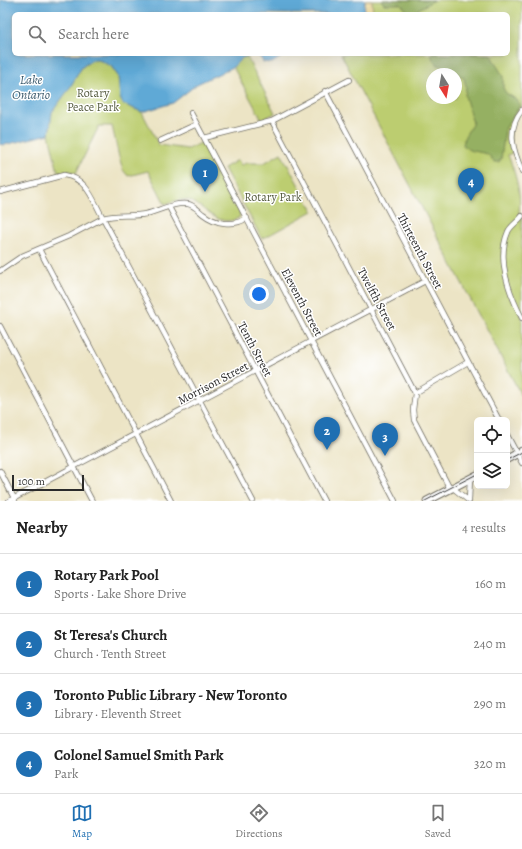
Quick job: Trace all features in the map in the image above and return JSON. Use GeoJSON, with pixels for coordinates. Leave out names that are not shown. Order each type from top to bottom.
{"type":"FeatureCollection","features":[{"type":"Feature","properties":{"kind":"main road"},"geometry":{"type":"LineString","coordinates":[[510,457],[520,452]]}},
{"type":"Feature","properties":{"kind":"main road"},"geometry":{"type":"LineString","coordinates":[[427,501],[474,477]]}},
{"type":"Feature","properties":{"kind":"street"},"geometry":{"type":"LineString","coordinates":[[204,138],[272,121],[325,91],[349,80]]}},
{"type":"Feature","properties":{"kind":"street","name":"Thirteenth Street"},"geometry":{"type":"LineString","coordinates":[[325,91],[497,417]]}},
{"type":"Feature","properties":{"kind":"street"},"geometry":{"type":"LineString","coordinates":[[522,110],[515,122],[512,136],[513,148],[522,171]]}},
{"type":"Feature","properties":{"kind":"street","name":"Eleventh Street"},"geometry":{"type":"LineString","coordinates":[[191,113],[395,501]]}},
{"type":"Feature","properties":{"kind":"street","name":"Twelfth Street"},"geometry":{"type":"LineString","coordinates":[[272,121],[415,393]]}},
{"type":"Feature","properties":{"kind":"street"},"geometry":{"type":"LineString","coordinates":[[160,142],[197,124]]}},
{"type":"Feature","properties":{"kind":"street"},"geometry":{"type":"LineString","coordinates":[[0,192],[64,175],[74,177],[85,185],[253,501]]}},
{"type":"Feature","properties":{"kind":"street"},"geometry":{"type":"LineString","coordinates":[[0,271],[22,256],[103,218],[116,215],[144,214],[183,204],[190,205],[209,219],[222,223],[238,222],[247,218]]}},
{"type":"Feature","properties":{"kind":"street","name":"Tenth Street"},"geometry":{"type":"LineString","coordinates":[[169,207],[324,501]]}},
{"type":"Feature","properties":{"kind":"street"},"geometry":{"type":"LineString","coordinates":[[521,219],[508,231],[504,257],[509,291],[522,318]]}},
{"type":"Feature","properties":{"kind":"street"},"geometry":{"type":"LineString","coordinates":[[39,249],[171,501]]}},
{"type":"Feature","properties":{"kind":"street","name":"Morrison Street"},"geometry":{"type":"LineString","coordinates":[[9,501],[15,500],[425,281]]}},
{"type":"Feature","properties":{"kind":"street"},"geometry":{"type":"LineString","coordinates":[[0,326],[92,501]]}},
{"type":"Feature","properties":{"kind":"street"},"geometry":{"type":"LineString","coordinates":[[468,362],[415,393],[413,410],[414,420],[451,488],[469,501],[474,477]]}},
{"type":"Feature","properties":{"kind":"street"},"geometry":{"type":"LineString","coordinates":[[510,439],[520,452],[522,463]]}},
{"type":"Feature","properties":{"kind":"street"},"geometry":{"type":"LineString","coordinates":[[0,471],[15,500]]}},
{"type":"Feature","properties":{"kind":"green space"},"geometry":{"type":"Polygon","coordinates":[[[365,0],[522,0],[522,106],[515,117],[511,128],[510,140],[512,153],[508,155],[517,183],[520,198],[519,212],[522,217],[522,397],[342,56],[510,56],[510,12],[364,12],[365,0]]]}},
{"type":"Feature","properties":{"kind":"green space"},"geometry":{"type":"Polygon","coordinates":[[[381,0],[434,0],[414,12],[407,11],[401,4],[384,4],[381,0]]]}},
{"type":"Feature","properties":{"kind":"green space"},"geometry":{"type":"Polygon","coordinates":[[[432,56],[491,56],[503,76],[503,88],[506,93],[517,100],[520,105],[505,129],[501,159],[499,162],[494,162],[488,154],[469,150],[463,145],[465,136],[473,123],[465,96],[466,86],[464,78],[462,77],[462,68],[450,68],[438,65],[432,56]]]}},
{"type":"Feature","properties":{"kind":"green space"},"geometry":{"type":"Polygon","coordinates":[[[247,57],[275,113],[262,120],[233,67],[242,58],[247,57]]]}},
{"type":"Feature","properties":{"kind":"green space","name":"Rotary Peace Park"},"geometry":{"type":"Polygon","coordinates":[[[92,60],[99,60],[111,66],[118,76],[120,98],[123,104],[142,112],[159,145],[188,149],[203,142],[238,209],[240,214],[239,218],[231,221],[217,218],[193,202],[187,200],[179,200],[165,204],[148,171],[128,176],[123,170],[112,126],[99,126],[76,173],[68,171],[58,172],[49,134],[52,112],[69,89],[82,67],[92,60]]]}},
{"type":"Feature","properties":{"kind":"green space","name":"Rotary Park"},"geometry":{"type":"Polygon","coordinates":[[[281,153],[313,211],[262,239],[224,168],[238,160],[241,165],[246,163],[264,163],[281,153]]]}},
{"type":"Feature","properties":{"kind":"sand"},"geometry":{"type":"Polygon","coordinates":[[[365,0],[372,0],[373,12],[364,12],[365,0]]]}},
{"type":"Feature","properties":{"kind":"water","name":"Lake Ontario"},"geometry":{"type":"Polygon","coordinates":[[[0,0],[365,0],[364,12],[12,12],[12,56],[248,56],[242,58],[233,67],[197,84],[173,103],[142,112],[123,104],[120,98],[118,76],[111,66],[99,60],[92,60],[82,67],[69,89],[52,112],[49,134],[4,145],[0,144],[0,0]]]}},
{"type":"Feature","properties":{"kind":"water"},"geometry":{"type":"Polygon","coordinates":[[[258,56],[283,56],[272,63],[263,62],[258,56]]]}},
{"type":"Feature","properties":{"kind":"tram line"},"geometry":{"type":"LineString","coordinates":[[510,458],[522,452]]}},
{"type":"Feature","properties":{"kind":"tram line"},"geometry":{"type":"LineString","coordinates":[[425,501],[474,476]]}},
{"type":"Feature","properties":{"kind":"place","name":"Rotary Park Pool"},"geometry":{"type":"Point","coordinates":[205,192]}},
{"type":"Feature","properties":{"kind":"place","name":"Colonel Samuel Smith Park"},"geometry":{"type":"Point","coordinates":[471,201]}},
{"type":"Feature","properties":{"kind":"place","name":"St Teresa's Church"},"geometry":{"type":"Point","coordinates":[327,450]}},
{"type":"Feature","properties":{"kind":"place","name":"Toronto Public Library - New Toronto"},"geometry":{"type":"Point","coordinates":[385,456]}}]}
